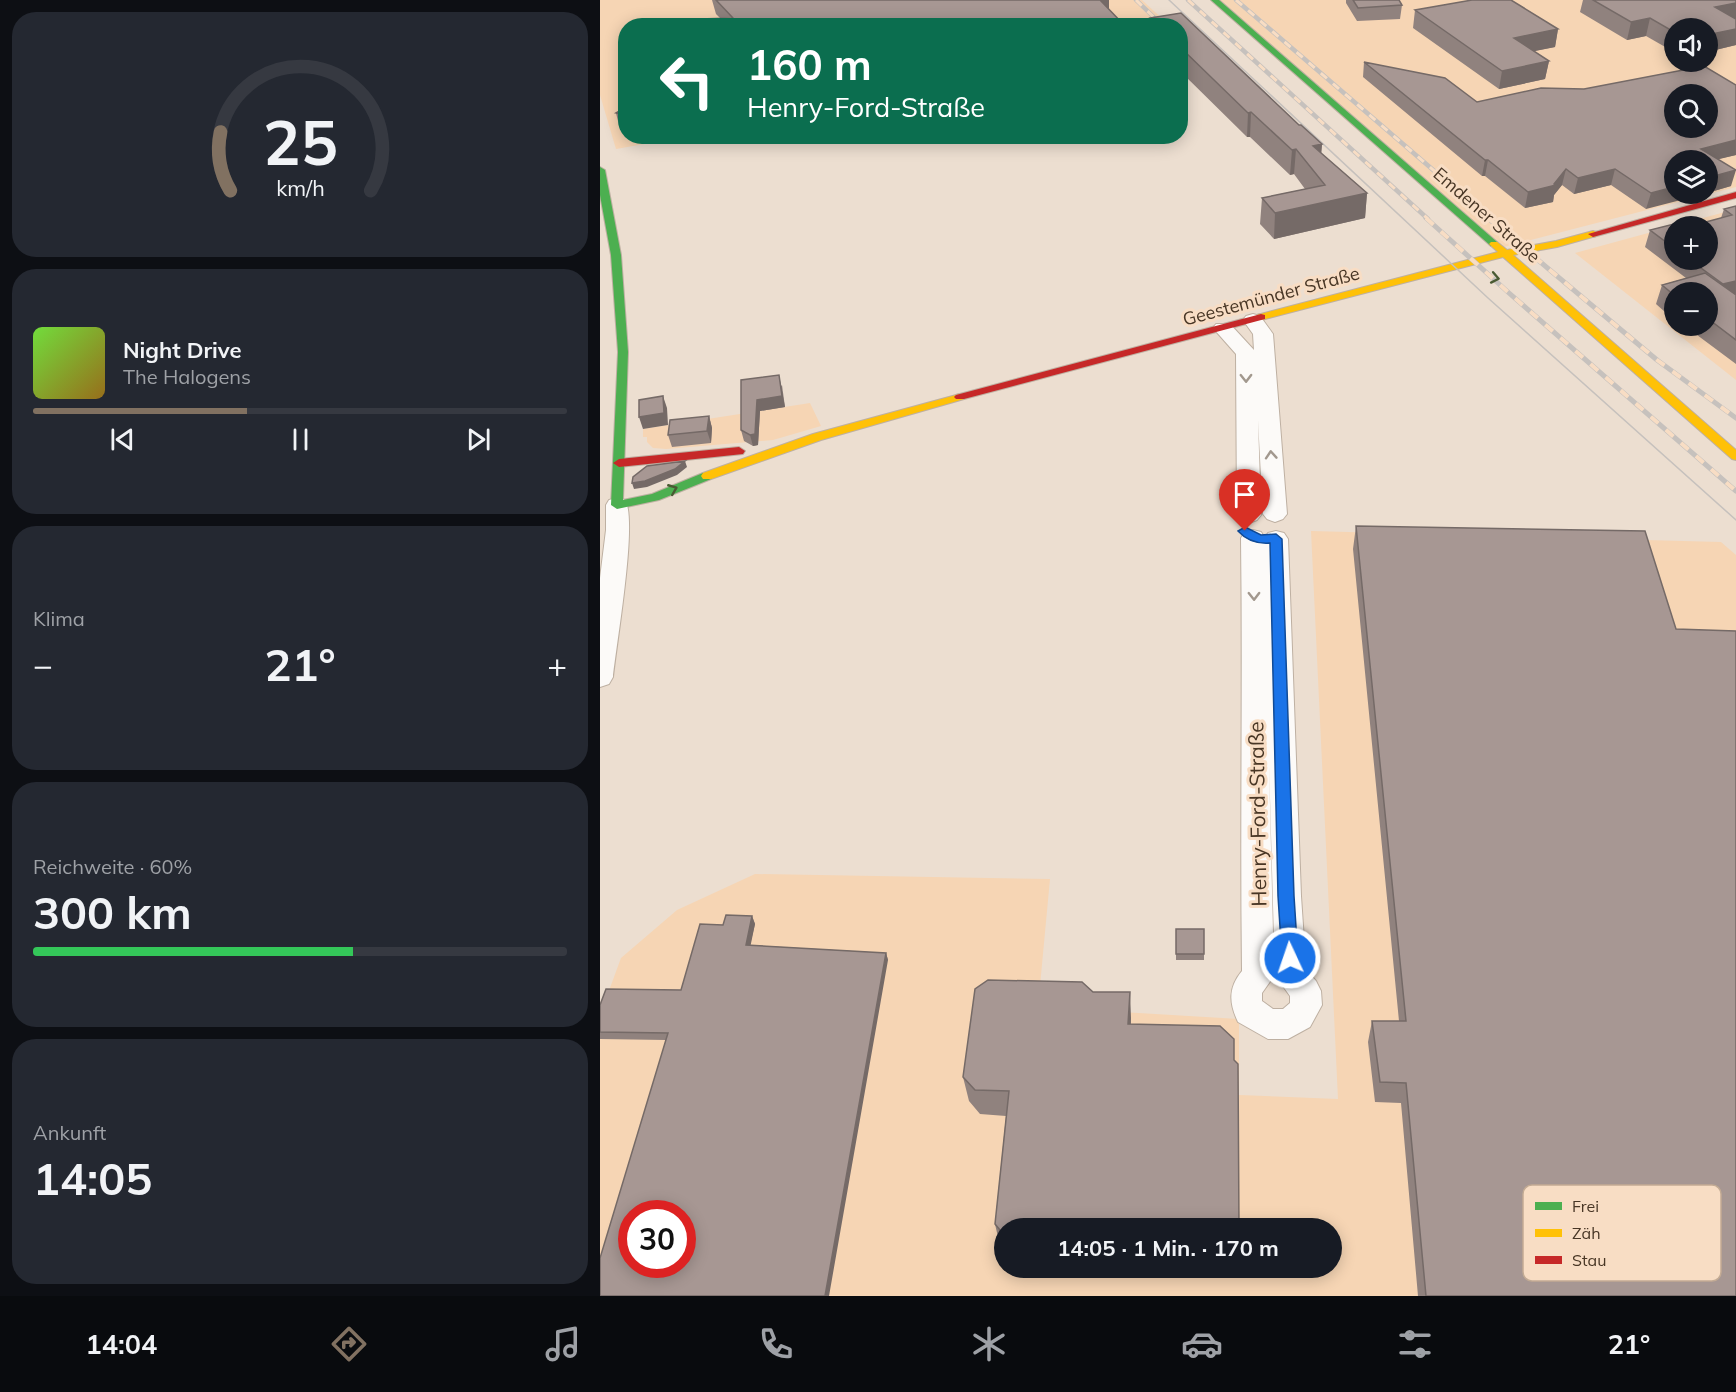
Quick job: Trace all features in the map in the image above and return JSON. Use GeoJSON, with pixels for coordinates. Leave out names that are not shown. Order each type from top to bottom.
{"type":"FeatureCollection","features":[{"type":"Feature","properties":{"kind":"street","name":"Emdener Straße"},"geometry":{"type":"LineString","coordinates":[[1215,0],[1736,456]]}},
{"type":"Feature","properties":{"kind":"street"},"geometry":{"type":"LineString","coordinates":[[600,170],[616,255],[623,352],[618,530],[600,677]]}},
{"type":"Feature","properties":{"kind":"street","name":"Geestemünder Straße"},"geometry":{"type":"LineString","coordinates":[[617,505],[655,496],[718,471],[817,438],[1049,372],[1503,254],[1557,244],[1736,195]]}},
{"type":"Feature","properties":{"kind":"street"},"geometry":{"type":"LineString","coordinates":[[1444,270],[1464,247],[1474,229]]}},
{"type":"Feature","properties":{"kind":"street"},"geometry":{"type":"LineString","coordinates":[[1444,270],[1478,274]]}},
{"type":"Feature","properties":{"kind":"street"},"geometry":{"type":"LineString","coordinates":[[1520,283],[1545,291]]}},
{"type":"Feature","properties":{"kind":"street","name":"Henry-Ford-Straße"},"geometry":{"type":"LineString","coordinates":[[1223,328],[1246,353],[1263,526],[1291,975],[1305,991],[1306,1005],[1299,1017],[1288,1024],[1268,1024],[1249,1012],[1245,995],[1248,984],[1258,976],[1254,806],[1263,526],[1263,333],[1253,320]]}},
{"type":"Feature","properties":{"kind":"street","name":"Geestemünder Straße"},"geometry":{"type":"LineString","coordinates":[[619,463],[741,451],[817,438]]}},
{"type":"Feature","properties":{"kind":"shaded area"},"geometry":{"type":"Polygon","coordinates":[[[600,0],[1142,0],[1161,18],[618,18],[618,144],[644,144],[616,149],[600,95],[600,0]]]}},
{"type":"Feature","properties":{"kind":"shaded area"},"geometry":{"type":"Polygon","coordinates":[[[1214,0],[1736,0],[1736,187],[1718,192],[1718,150],[1664,150],[1664,204],[1670,204],[1504,247],[1214,0]]]}},
{"type":"Feature","properties":{"kind":"shaded area"},"geometry":{"type":"Polygon","coordinates":[[[1736,209],[1736,380],[1680,336],[1718,336],[1718,282],[1664,282],[1664,323],[1575,253],[1664,229],[1664,270],[1718,270],[1718,216],[1710,216],[1736,209]]]}},
{"type":"Feature","properties":{"kind":"shaded area"},"geometry":{"type":"Polygon","coordinates":[[[810,403],[821,426],[773,440],[666,449],[653,448],[647,442],[647,437],[643,437],[643,429],[810,403]]]}},
{"type":"Feature","properties":{"kind":"shaded area"},"geometry":{"type":"Polygon","coordinates":[[[1311,531],[1721,542],[1736,555],[1736,1296],[600,1296],[600,1015],[621,958],[677,910],[755,874],[1050,879],[1038,1007],[1239,1019],[1239,1095],[1338,1099],[1311,531]]]}},
{"type":"Feature","properties":{"kind":"building"},"geometry":{"type":"Polygon","coordinates":[[[716,0],[1100,0],[1117,18],[733,18],[716,0]]]}},
{"type":"Feature","properties":{"kind":"building"},"geometry":{"type":"Polygon","coordinates":[[[1353,0],[1399,0],[1402,5],[1358,8],[1353,0]]]}},
{"type":"Feature","properties":{"kind":"building"},"geometry":{"type":"Polygon","coordinates":[[[1472,0],[1511,0],[1558,29],[1514,38],[1549,61],[1502,71],[1415,10],[1472,0]]]}},
{"type":"Feature","properties":{"kind":"building"},"geometry":{"type":"Polygon","coordinates":[[[1593,0],[1736,0],[1736,3],[1715,7],[1736,19],[1736,29],[1718,33],[1718,18],[1664,18],[1664,26],[1650,18],[1631,22],[1593,0]]]}},
{"type":"Feature","properties":{"kind":"building"},"geometry":{"type":"Polygon","coordinates":[[[1181,13],[1186,18],[1150,18],[1181,13]]]}},
{"type":"Feature","properties":{"kind":"building"},"geometry":{"type":"Polygon","coordinates":[[[1188,20],[1322,144],[1313,146],[1367,193],[1275,213],[1262,198],[1325,185],[1296,149],[1292,150],[1251,112],[1248,113],[1188,55],[1188,20]]]}},
{"type":"Feature","properties":{"kind":"building"},"geometry":{"type":"Polygon","coordinates":[[[1364,62],[1445,78],[1477,102],[1541,88],[1584,89],[1673,72],[1714,72],[1736,85],[1736,140],[1701,149],[1703,150],[1664,150],[1664,190],[1651,193],[1615,169],[1578,178],[1566,169],[1554,184],[1556,185],[1528,192],[1485,160],[1364,62]]]}},
{"type":"Feature","properties":{"kind":"building"},"geometry":{"type":"Polygon","coordinates":[[[1718,159],[1736,170],[1718,175],[1718,159]]]}},
{"type":"Feature","properties":{"kind":"building"},"geometry":{"type":"Polygon","coordinates":[[[1736,206],[1736,281],[1723,284],[1704,270],[1718,270],[1718,219],[1732,215],[1724,209],[1736,206]]]}},
{"type":"Feature","properties":{"kind":"building"},"geometry":{"type":"Polygon","coordinates":[[[1664,226],[1664,240],[1650,230],[1664,226]]]}},
{"type":"Feature","properties":{"kind":"building"},"geometry":{"type":"Polygon","coordinates":[[[1705,273],[1718,282],[1673,282],[1705,273]]]}},
{"type":"Feature","properties":{"kind":"building"},"geometry":{"type":"Polygon","coordinates":[[[1718,282],[1736,295],[1736,340],[1718,326],[1718,282]]]}},
{"type":"Feature","properties":{"kind":"building"},"geometry":{"type":"Polygon","coordinates":[[[779,375],[782,396],[757,400],[755,434],[750,435],[741,430],[741,380],[779,375]]]}},
{"type":"Feature","properties":{"kind":"building"},"geometry":{"type":"Polygon","coordinates":[[[663,396],[664,413],[639,417],[639,400],[663,396]]]}},
{"type":"Feature","properties":{"kind":"building"},"geometry":{"type":"Polygon","coordinates":[[[709,416],[707,431],[668,435],[670,420],[709,416]]]}},
{"type":"Feature","properties":{"kind":"building"},"geometry":{"type":"Polygon","coordinates":[[[685,461],[675,469],[645,481],[632,483],[633,477],[647,466],[685,461]]]}},
{"type":"Feature","properties":{"kind":"building"},"geometry":{"type":"Polygon","coordinates":[[[1356,526],[1645,531],[1676,629],[1736,631],[1736,1296],[1426,1296],[1406,1083],[1380,1082],[1372,1021],[1406,1021],[1356,526]]]}},
{"type":"Feature","properties":{"kind":"building"},"geometry":{"type":"Polygon","coordinates":[[[726,915],[752,916],[746,945],[886,953],[825,1296],[600,1296],[600,1258],[668,1033],[600,1032],[600,1005],[606,989],[681,990],[700,924],[723,925],[726,915]]]}},
{"type":"Feature","properties":{"kind":"building"},"geometry":{"type":"Polygon","coordinates":[[[1176,929],[1204,929],[1204,954],[1176,954],[1176,929]]]}},
{"type":"Feature","properties":{"kind":"building"},"geometry":{"type":"Polygon","coordinates":[[[988,980],[1082,982],[1093,992],[1130,992],[1128,1024],[1220,1026],[1234,1039],[1234,1060],[1238,1064],[1239,1218],[996,1218],[1009,1091],[975,1090],[963,1077],[975,989],[988,980]]]}},
{"type":"Feature","properties":{"kind":"tram line"},"geometry":{"type":"LineString","coordinates":[[1169,0],[1488,298],[1736,520]]}},
{"type":"Feature","properties":{"kind":"railway"},"geometry":{"type":"LineString","coordinates":[[1136,0],[1155,18]]}},
{"type":"Feature","properties":{"kind":"railway"},"geometry":{"type":"LineString","coordinates":[[1188,0],[1428,219]]}},
{"type":"Feature","properties":{"kind":"railway"},"geometry":{"type":"LineString","coordinates":[[1236,0],[1490,219]]}},
{"type":"Feature","properties":{"kind":"railway"},"geometry":{"type":"LineString","coordinates":[[1426,218],[1736,491]]}},
{"type":"Feature","properties":{"kind":"railway"},"geometry":{"type":"LineString","coordinates":[[1488,218],[1657,360],[1736,418]]}},
{"type":"Feature","properties":{"kind":"traffic: fast"},"geometry":{"type":"LineString","coordinates":[[1215,0],[1494,244]]}},
{"type":"Feature","properties":{"kind":"traffic: fast"},"geometry":{"type":"LineString","coordinates":[[600,170],[616,255],[623,352],[617,505],[655,497],[707,476]]}},
{"type":"Feature","properties":{"kind":"traffic: slow"},"geometry":{"type":"LineString","coordinates":[[1261,317],[1503,254],[1557,244],[1593,234]]}},
{"type":"Feature","properties":{"kind":"traffic: slow"},"geometry":{"type":"LineString","coordinates":[[1494,244],[1736,456]]}},
{"type":"Feature","properties":{"kind":"traffic: slow"},"geometry":{"type":"LineString","coordinates":[[707,476],[817,437],[960,397]]}},
{"type":"Feature","properties":{"kind":"traffic: jam"},"geometry":{"type":"LineString","coordinates":[[1593,234],[1736,195]]}},
{"type":"Feature","properties":{"kind":"traffic: jam"},"geometry":{"type":"LineString","coordinates":[[960,397],[1261,317]]}},
{"type":"Feature","properties":{"kind":"traffic: jam"},"geometry":{"type":"LineString","coordinates":[[619,463],[739,451]]}},
{"type":"Feature","properties":{"kind":"route"},"geometry":{"type":"LineString","coordinates":[[1245,531],[1258,540],[1276,539],[1286,896],[1290,958]]}}]}
